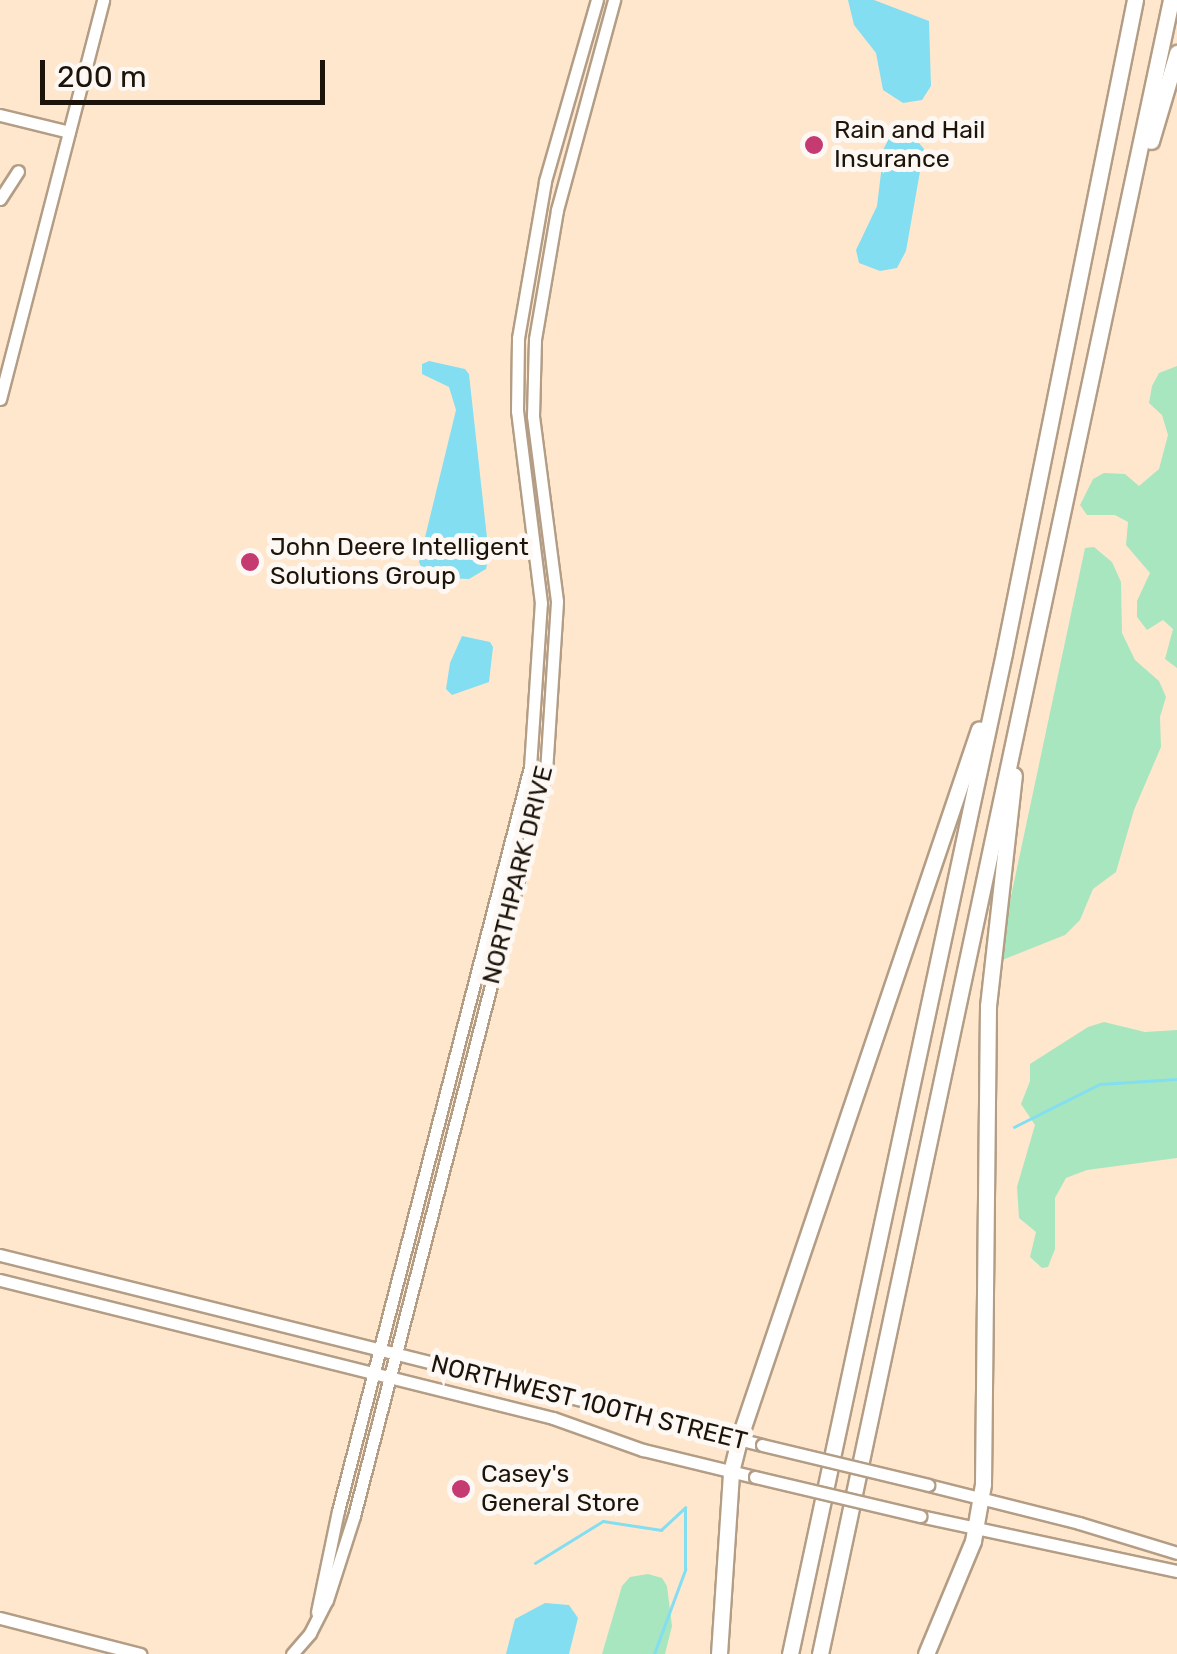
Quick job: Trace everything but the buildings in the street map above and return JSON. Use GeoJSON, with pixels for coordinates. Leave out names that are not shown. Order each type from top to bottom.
{"type":"FeatureCollection","features":[{"type":"Feature","properties":{"kind":"highway"},"geometry":{"type":"LineString","coordinates":[[790,1654],[1004,653],[1100,176],[1131,0]]}},
{"type":"Feature","properties":{"kind":"highway"},"geometry":{"type":"LineString","coordinates":[[820,1654],[1171,0]]}},
{"type":"Feature","properties":{"kind":"highway"},"geometry":{"type":"LineString","coordinates":[[1120,240],[1177,53]]}},
{"type":"Feature","properties":{"kind":"highway"},"geometry":{"type":"LineString","coordinates":[[718,1654],[730,1472],[739,1439],[1004,653]]}},
{"type":"Feature","properties":{"kind":"highway"},"geometry":{"type":"LineString","coordinates":[[926,1654],[975,1528],[981,1498],[988,1006],[1029,659]]}},
{"type":"Feature","properties":{"kind":"street"},"geometry":{"type":"LineString","coordinates":[[0,399],[103,0]]}},
{"type":"Feature","properties":{"kind":"street","name":"NORTHPARK DRIVE"},"geometry":{"type":"LineString","coordinates":[[317,1618],[338,1511],[530,767],[542,603],[517,411],[518,338],[551,155],[597,0]]}},
{"type":"Feature","properties":{"kind":"street","name":"NORTHPARK DRIVE"},"geometry":{"type":"LineString","coordinates":[[292,1654],[317,1618],[354,1516],[546,772],[557,630],[555,573],[532,416],[535,339],[556,210],[614,0]]}},
{"type":"Feature","properties":{"kind":"street"},"geometry":{"type":"LineString","coordinates":[[0,115],[68,132]]}},
{"type":"Feature","properties":{"kind":"street"},"geometry":{"type":"LineString","coordinates":[[0,199],[18,171]]}},
{"type":"Feature","properties":{"kind":"street"},"geometry":{"type":"LineString","coordinates":[[518,338],[535,339]]}},
{"type":"Feature","properties":{"kind":"street"},"geometry":{"type":"LineString","coordinates":[[508,854],[524,858]]}},
{"type":"Feature","properties":{"kind":"street"},"geometry":{"type":"LineString","coordinates":[[439,1118],[456,1122]]}},
{"type":"Feature","properties":{"kind":"street","name":"NORTHWEST 100TH STREET"},"geometry":{"type":"LineString","coordinates":[[0,1255],[981,1498],[1177,1553]]}},
{"type":"Feature","properties":{"kind":"street","name":"NORTHWEST 100TH STREET"},"geometry":{"type":"LineString","coordinates":[[0,1280],[566,1422],[643,1450],[730,1472],[1177,1571]]}},
{"type":"Feature","properties":{"kind":"street"},"geometry":{"type":"LineString","coordinates":[[0,1618],[140,1654]]}},
{"type":"Feature","properties":{"kind":"green space"},"geometry":{"type":"Polygon","coordinates":[[[1177,366],[1177,668],[1165,659],[1173,629],[1163,620],[1147,630],[1137,617],[1137,601],[1150,573],[1126,545],[1128,522],[1115,515],[1087,515],[1080,505],[1093,479],[1104,473],[1125,474],[1139,486],[1159,469],[1168,435],[1162,415],[1149,403],[1159,373],[1177,366]]]}},
{"type":"Feature","properties":{"kind":"green space"},"geometry":{"type":"Polygon","coordinates":[[[1094,547],[1112,562],[1121,582],[1122,633],[1135,660],[1159,681],[1166,697],[1160,717],[1161,747],[1134,810],[1116,872],[1093,889],[1080,920],[1065,935],[997,962],[1085,548],[1094,547]]]}},
{"type":"Feature","properties":{"kind":"green space"},"geometry":{"type":"Polygon","coordinates":[[[1104,1022],[1145,1032],[1177,1030],[1177,1158],[1087,1170],[1066,1178],[1055,1198],[1055,1249],[1048,1267],[1042,1268],[1030,1257],[1036,1232],[1019,1218],[1017,1187],[1035,1125],[1021,1104],[1030,1081],[1030,1064],[1088,1027],[1104,1022]]]}},
{"type":"Feature","properties":{"kind":"green space"},"geometry":{"type":"Polygon","coordinates":[[[648,1574],[662,1578],[667,1586],[672,1626],[665,1654],[602,1654],[622,1586],[630,1577],[648,1574]]]}},
{"type":"Feature","properties":{"kind":"water"},"geometry":{"type":"Polygon","coordinates":[[[848,0],[874,0],[929,21],[931,86],[922,100],[903,103],[883,90],[876,53],[854,25],[848,0]]]}},
{"type":"Feature","properties":{"kind":"water"},"geometry":{"type":"Polygon","coordinates":[[[896,125],[904,125],[924,149],[906,251],[897,268],[880,271],[859,263],[856,250],[877,206],[884,148],[896,125]]]}},
{"type":"Feature","properties":{"kind":"water"},"geometry":{"type":"Polygon","coordinates":[[[429,361],[465,369],[469,374],[489,556],[486,569],[469,579],[443,578],[423,571],[419,562],[456,410],[449,387],[422,374],[422,364],[429,361]]]}},
{"type":"Feature","properties":{"kind":"water"},"geometry":{"type":"Polygon","coordinates":[[[462,636],[490,642],[493,647],[489,682],[452,695],[446,689],[450,663],[462,636]]]}},
{"type":"Feature","properties":{"kind":"water"},"geometry":{"type":"Polygon","coordinates":[[[545,1603],[569,1605],[578,1618],[569,1654],[506,1654],[515,1619],[545,1603]]]}},
{"type":"Feature","properties":{"kind":"waterway"},"geometry":{"type":"LineString","coordinates":[[1014,1127],[1100,1084],[1177,1079]]}},
{"type":"Feature","properties":{"kind":"waterway"},"geometry":{"type":"LineString","coordinates":[[535,1563],[603,1521],[661,1530],[685,1508]]}},
{"type":"Feature","properties":{"kind":"waterway"},"geometry":{"type":"LineString","coordinates":[[654,1654],[685,1570],[685,1510]]}},
{"type":"Feature","properties":{"kind":"place","name":"Rain and Hail Insurance"},"geometry":{"type":"Point","coordinates":[814,145]}},
{"type":"Feature","properties":{"kind":"place","name":"John Deere Intelligent Solutions Group"},"geometry":{"type":"Point","coordinates":[250,562]}},
{"type":"Feature","properties":{"kind":"place","name":"Casey's General Store"},"geometry":{"type":"Point","coordinates":[461,1489]}}]}
